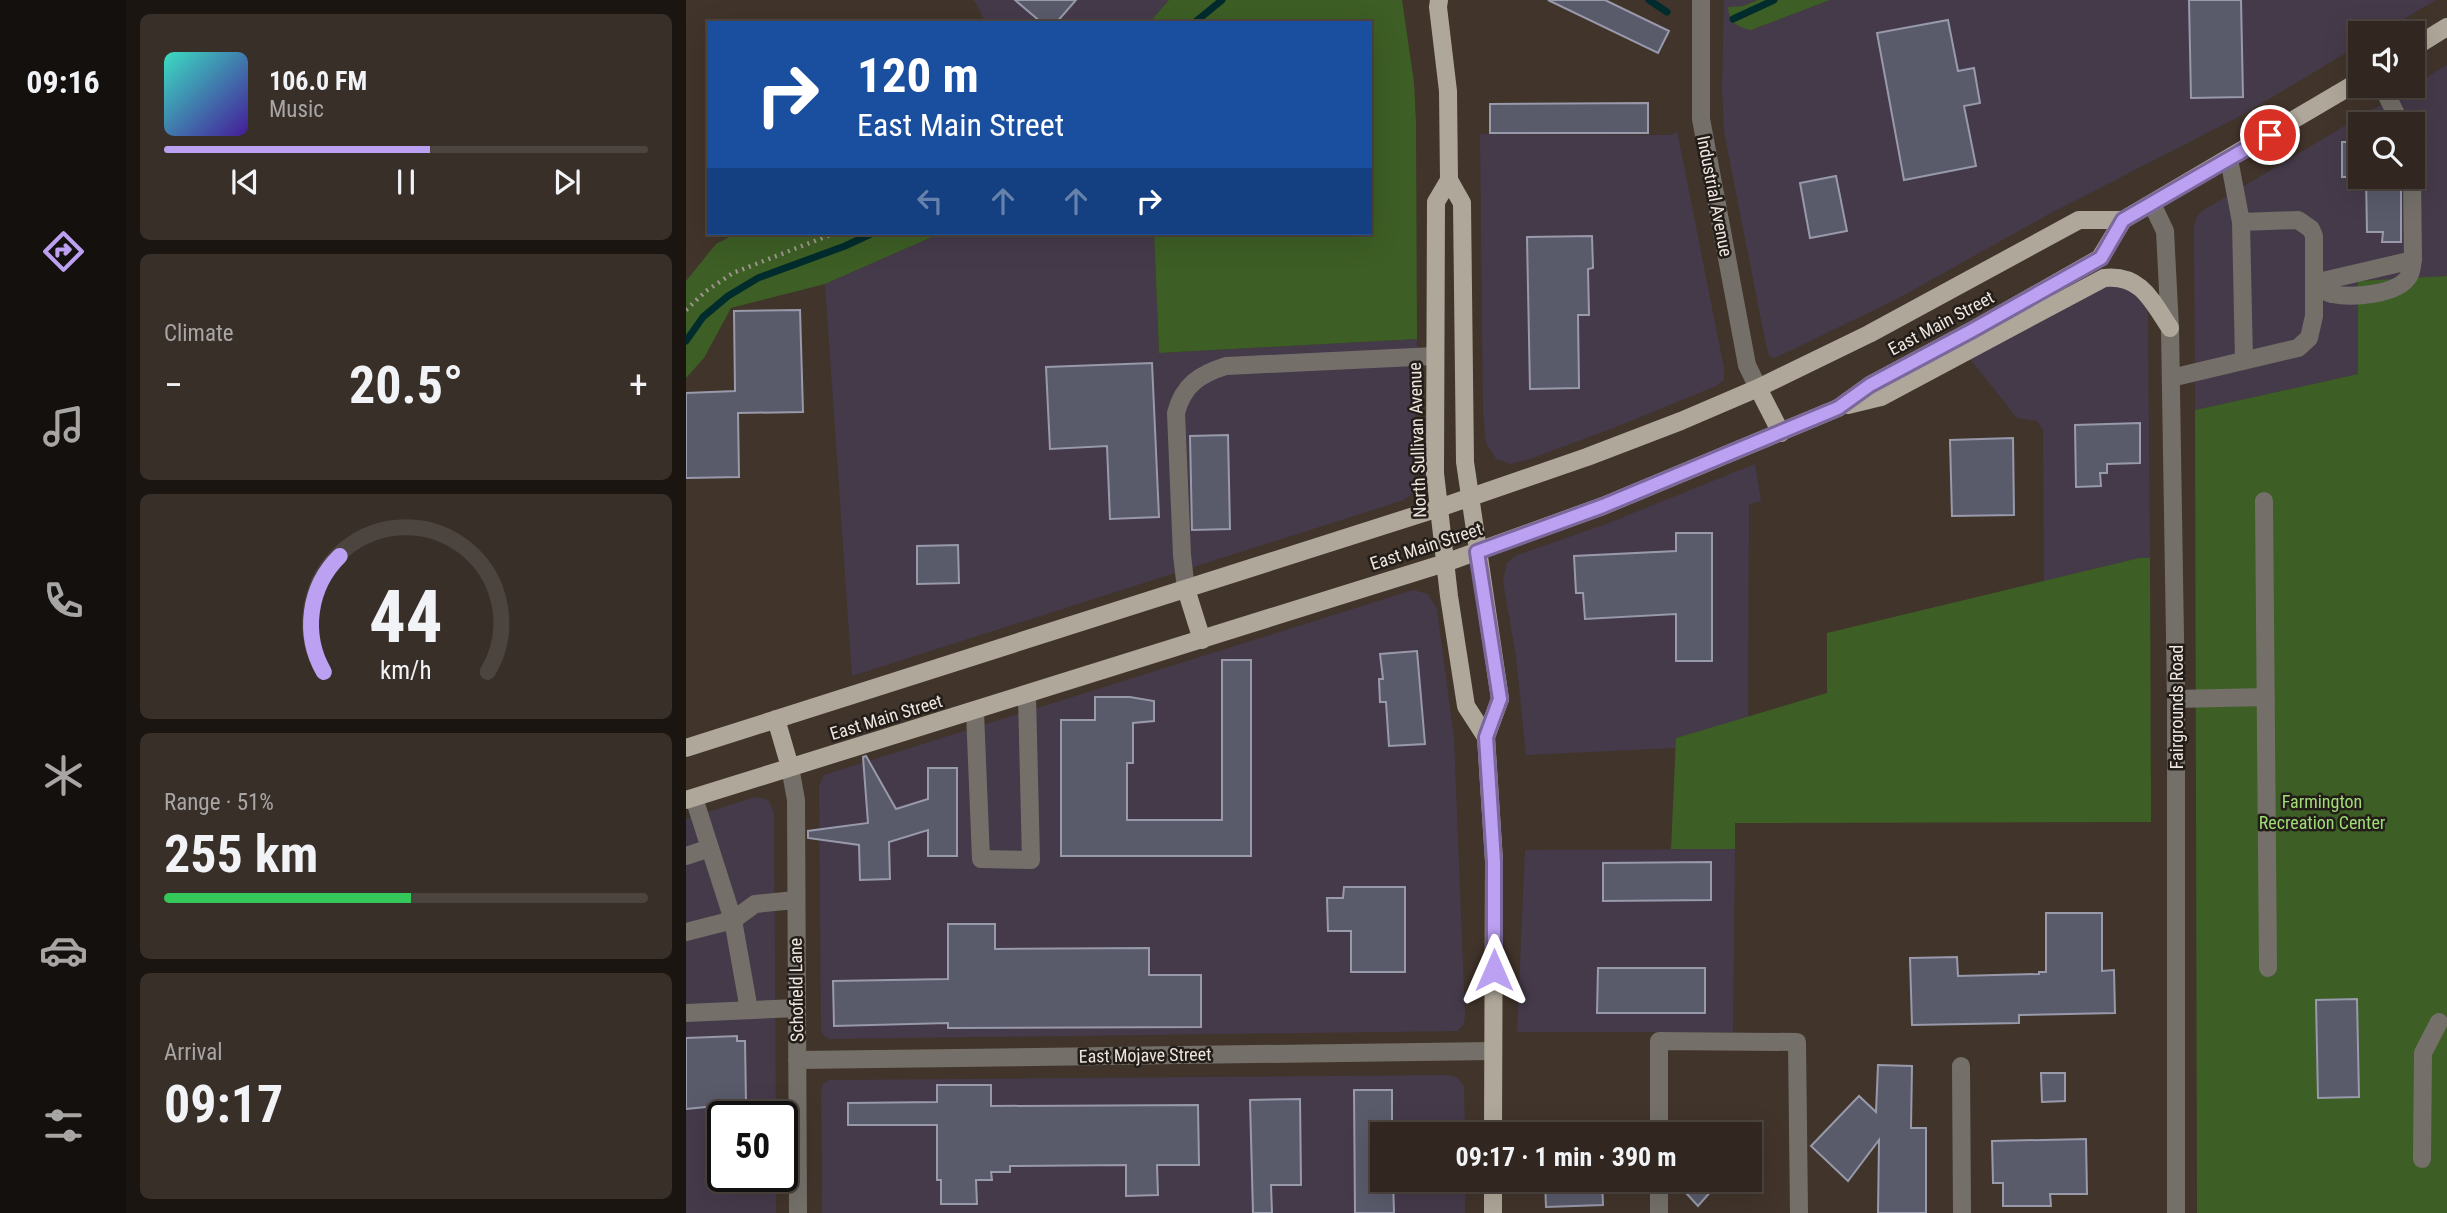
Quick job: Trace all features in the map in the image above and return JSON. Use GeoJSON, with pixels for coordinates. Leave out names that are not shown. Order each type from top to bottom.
{"type":"FeatureCollection","features":[{"type":"Feature","properties":{"kind":"main road","name":"North Sullivan Avenue"},"geometry":{"type":"LineString","coordinates":[[1437,2],[1448,91],[1450,180],[1462,202],[1465,462],[1500,699],[1486,737],[1494,862],[1493,1122]]}},
{"type":"Feature","properties":{"kind":"main road"},"geometry":{"type":"LineString","coordinates":[[2425,41],[2447,27]]}},
{"type":"Feature","properties":{"kind":"main road","name":"East Main Street"},"geometry":{"type":"LineString","coordinates":[[686,748],[1469,498],[1657,430],[1758,388],[1869,334],[2080,220],[2123,220],[2348,88]]}},
{"type":"Feature","properties":{"kind":"main road","name":"North Sullivan Avenue"},"geometry":{"type":"LineString","coordinates":[[1450,180],[1436,202],[1435,473],[1466,706],[1486,737]]}},
{"type":"Feature","properties":{"kind":"main road","name":"East Main Street"},"geometry":{"type":"LineString","coordinates":[[690,799],[1027,696],[1445,563],[1603,506],[1838,408],[1870,385],[2101,258],[2123,220]]}},
{"type":"Feature","properties":{"kind":"main road"},"geometry":{"type":"LineString","coordinates":[[1838,408],[1881,397],[2104,278],[2127,278],[2135,283],[2147,294],[2170,328]]}},
{"type":"Feature","properties":{"kind":"main road"},"geometry":{"type":"LineString","coordinates":[[1758,388],[1781,433]]}},
{"type":"Feature","properties":{"kind":"main road"},"geometry":{"type":"LineString","coordinates":[[1186,589],[1202,640]]}},
{"type":"Feature","properties":{"kind":"main road"},"geometry":{"type":"LineString","coordinates":[[776,719],[790,767]]}},
{"type":"Feature","properties":{"kind":"main road"},"geometry":{"type":"LineString","coordinates":[[1493,1192],[1493,1213]]}},
{"type":"Feature","properties":{"kind":"street","name":"Industrial Avenue"},"geometry":{"type":"LineString","coordinates":[[1701,0],[1701,118],[1747,365],[1758,388]]}},
{"type":"Feature","properties":{"kind":"street"},"geometry":{"type":"LineString","coordinates":[[2228,159],[2241,222],[2244,361]]}},
{"type":"Feature","properties":{"kind":"street"},"geometry":{"type":"LineString","coordinates":[[2314,283],[2413,260],[2412,189]]}},
{"type":"Feature","properties":{"kind":"street","name":"Fairgrounds Road"},"geometry":{"type":"LineString","coordinates":[[2152,204],[2165,231],[2170,328],[2176,699],[2176,1213]]}},
{"type":"Feature","properties":{"kind":"street"},"geometry":{"type":"LineString","coordinates":[[2171,379],[2298,348],[2309,338],[2314,316],[2314,236],[2311,229],[2298,220],[2241,222]]}},
{"type":"Feature","properties":{"kind":"street"},"geometry":{"type":"LineString","coordinates":[[1186,589],[1182,555],[1177,413],[1180,398],[1190,384],[1207,372],[1226,366],[1435,356]]}},
{"type":"Feature","properties":{"kind":"street"},"geometry":{"type":"LineString","coordinates":[[2264,501],[2268,968]]}},
{"type":"Feature","properties":{"kind":"street"},"geometry":{"type":"LineString","coordinates":[[975,712],[981,859],[1031,860],[1027,696]]}},
{"type":"Feature","properties":{"kind":"street"},"geometry":{"type":"LineString","coordinates":[[2176,699],[2266,697]]}},
{"type":"Feature","properties":{"kind":"street","name":"Schofield Lane"},"geometry":{"type":"LineString","coordinates":[[790,767],[796,800],[798,1213]]}},
{"type":"Feature","properties":{"kind":"street"},"geometry":{"type":"LineString","coordinates":[[690,799],[710,848],[733,920],[749,1010]]}},
{"type":"Feature","properties":{"kind":"street"},"geometry":{"type":"LineString","coordinates":[[686,856],[710,848]]}},
{"type":"Feature","properties":{"kind":"street"},"geometry":{"type":"LineString","coordinates":[[686,932],[733,920],[755,904],[795,900]]}},
{"type":"Feature","properties":{"kind":"street"},"geometry":{"type":"LineString","coordinates":[[686,1013],[796,1008]]}},
{"type":"Feature","properties":{"kind":"street"},"geometry":{"type":"LineString","coordinates":[[2422,1159],[2423,1053],[2439,1022]]}},
{"type":"Feature","properties":{"kind":"street"},"geometry":{"type":"LineString","coordinates":[[1659,1122],[1658,1041],[1797,1042],[1799,1213]]}},
{"type":"Feature","properties":{"kind":"street","name":"East Mojave Street"},"geometry":{"type":"LineString","coordinates":[[797,1060],[1493,1051]]}},
{"type":"Feature","properties":{"kind":"street"},"geometry":{"type":"LineString","coordinates":[[1962,1066],[1962,1213]]}},
{"type":"Feature","properties":{"kind":"street"},"geometry":{"type":"LineString","coordinates":[[1659,1192],[1659,1213]]}},
{"type":"Feature","properties":{"kind":"path"},"geometry":{"type":"LineString","coordinates":[[686,310],[706,291],[733,273],[830,235]]}},
{"type":"Feature","properties":{"kind":"shaded area"},"geometry":{"type":"Polygon","coordinates":[[[974,0],[1169,0],[1151,21],[985,21],[974,0]]]}},
{"type":"Feature","properties":{"kind":"shaded area"},"geometry":{"type":"Polygon","coordinates":[[[1724,0],[1758,0],[1728,8],[1751,30],[1830,0],[2436,0],[2400,21],[2348,21],[2348,52],[2242,115],[2051,213],[1895,300],[1775,358],[1769,356],[1764,335],[1724,132],[1724,0]]]}},
{"type":"Feature","properties":{"kind":"shaded area"},"geometry":{"type":"Polygon","coordinates":[[[2447,65],[2447,276],[2358,281],[2358,374],[2195,410],[2196,218],[2202,211],[2348,124],[2348,189],[2425,189],[2425,112],[2368,112],[2392,98],[2425,98],[2425,78],[2447,65]]]}},
{"type":"Feature","properties":{"kind":"shaded area"},"geometry":{"type":"Polygon","coordinates":[[[1677,131],[1724,368],[1724,380],[1716,386],[1616,427],[1530,459],[1510,464],[1496,459],[1486,443],[1483,413],[1480,134],[1672,135],[1677,131]]]}},
{"type":"Feature","properties":{"kind":"shaded area"},"geometry":{"type":"Polygon","coordinates":[[[936,235],[1154,235],[1159,353],[1417,339],[1414,485],[1411,495],[1404,500],[852,676],[825,284],[936,235]]]}},
{"type":"Feature","properties":{"kind":"shaded area"},"geometry":{"type":"Polygon","coordinates":[[[2108,284],[2132,290],[2147,307],[2150,558],[2139,558],[2044,581],[2043,430],[2037,421],[2017,418],[1970,359],[2108,284]]]}},
{"type":"Feature","properties":{"kind":"shaded area"},"geometry":{"type":"Polygon","coordinates":[[[1755,464],[1761,501],[1749,504],[1748,717],[1676,738],[1676,748],[1526,755],[1516,657],[1503,581],[1507,563],[1515,556],[1606,524],[1755,464]]]}},
{"type":"Feature","properties":{"kind":"shaded area"},"geometry":{"type":"Polygon","coordinates":[[[1413,590],[1428,594],[1437,609],[1454,738],[1465,1015],[1464,1024],[1457,1031],[830,1039],[824,1036],[821,1030],[819,786],[824,775],[1413,590]]]}},
{"type":"Feature","properties":{"kind":"shaded area"},"geometry":{"type":"Polygon","coordinates":[[[755,797],[768,800],[774,812],[776,1101],[707,1101],[707,1192],[776,1192],[776,1213],[686,1213],[686,819],[755,797]]]}},
{"type":"Feature","properties":{"kind":"shaded area"},"geometry":{"type":"Polygon","coordinates":[[[1735,849],[1733,1032],[1517,1032],[1525,850],[1735,849]]]}},
{"type":"Feature","properties":{"kind":"shaded area"},"geometry":{"type":"Polygon","coordinates":[[[1449,1075],[1458,1078],[1464,1086],[1465,1122],[1370,1122],[1370,1192],[1465,1192],[1465,1213],[822,1213],[821,1091],[823,1084],[829,1080],[1449,1075]]]}},
{"type":"Feature","properties":{"kind":"green space"},"geometry":{"type":"Polygon","coordinates":[[[1169,0],[1402,0],[1414,82],[1416,123],[1417,339],[1159,353],[1154,235],[1372,235],[1372,21],[1151,21],[1169,0]]]}},
{"type":"Feature","properties":{"kind":"green space"},"geometry":{"type":"Polygon","coordinates":[[[1758,0],[1830,0],[1751,30],[1732,20],[1728,7],[1743,6],[1758,0]]]}},
{"type":"Feature","properties":{"kind":"green space"},"geometry":{"type":"Polygon","coordinates":[[[733,235],[936,235],[825,284],[731,308],[704,358],[686,378],[686,281],[716,244],[733,235]]]}},
{"type":"Feature","properties":{"kind":"green space","name":"Farmington Recreation Center"},"geometry":{"type":"Polygon","coordinates":[[[2447,276],[2447,1213],[2197,1213],[2195,410],[2358,374],[2358,281],[2447,276]]]}},
{"type":"Feature","properties":{"kind":"green space"},"geometry":{"type":"Polygon","coordinates":[[[2139,558],[2150,558],[2151,822],[1735,823],[1735,849],[1671,849],[1676,738],[1827,693],[1827,633],[2139,558]]]}},
{"type":"Feature","properties":{"kind":"building"},"geometry":{"type":"Polygon","coordinates":[[[1015,0],[1076,0],[1058,21],[1040,21],[1015,0]]]}},
{"type":"Feature","properties":{"kind":"building"},"geometry":{"type":"Polygon","coordinates":[[[1548,0],[1605,0],[1669,31],[1658,53],[1548,0]]]}},
{"type":"Feature","properties":{"kind":"building"},"geometry":{"type":"Polygon","coordinates":[[[2189,0],[2241,0],[2243,97],[2191,98],[2189,0]]]}},
{"type":"Feature","properties":{"kind":"building"},"geometry":{"type":"Polygon","coordinates":[[[1948,20],[1958,71],[1974,68],[1980,103],[1964,106],[1976,166],[1904,180],[1877,33],[1948,20]]]}},
{"type":"Feature","properties":{"kind":"building"},"geometry":{"type":"Polygon","coordinates":[[[1648,103],[1648,133],[1490,133],[1490,104],[1648,103]]]}},
{"type":"Feature","properties":{"kind":"building"},"geometry":{"type":"Polygon","coordinates":[[[2342,142],[2348,142],[2348,177],[2342,177],[2342,142]]]}},
{"type":"Feature","properties":{"kind":"building"},"geometry":{"type":"Polygon","coordinates":[[[1836,176],[1847,231],[1810,238],[1800,183],[1836,176]]]}},
{"type":"Feature","properties":{"kind":"building"},"geometry":{"type":"Polygon","coordinates":[[[2366,189],[2401,189],[2401,242],[2382,242],[2383,232],[2367,232],[2366,189]]]}},
{"type":"Feature","properties":{"kind":"building"},"geometry":{"type":"Polygon","coordinates":[[[1592,236],[1593,268],[1588,269],[1589,315],[1578,315],[1579,388],[1530,389],[1527,237],[1592,236]]]}},
{"type":"Feature","properties":{"kind":"building"},"geometry":{"type":"Polygon","coordinates":[[[800,310],[803,412],[738,413],[739,477],[686,478],[686,393],[735,391],[734,311],[800,310]]]}},
{"type":"Feature","properties":{"kind":"building"},"geometry":{"type":"Polygon","coordinates":[[[1152,363],[1159,517],[1110,519],[1107,446],[1050,449],[1046,367],[1152,363]]]}},
{"type":"Feature","properties":{"kind":"building"},"geometry":{"type":"Polygon","coordinates":[[[2140,423],[2140,463],[2107,464],[2107,473],[2100,473],[2101,486],[2076,487],[2075,425],[2140,423]]]}},
{"type":"Feature","properties":{"kind":"building"},"geometry":{"type":"Polygon","coordinates":[[[1228,435],[1230,529],[1192,530],[1190,436],[1228,435]]]}},
{"type":"Feature","properties":{"kind":"building"},"geometry":{"type":"Polygon","coordinates":[[[2013,438],[2014,515],[1952,516],[1950,440],[2013,438]]]}},
{"type":"Feature","properties":{"kind":"building"},"geometry":{"type":"Polygon","coordinates":[[[1676,533],[1712,533],[1712,661],[1676,661],[1676,614],[1585,619],[1583,593],[1576,593],[1574,556],[1676,551],[1676,533]]]}},
{"type":"Feature","properties":{"kind":"building"},"geometry":{"type":"Polygon","coordinates":[[[958,545],[959,583],[917,584],[917,546],[958,545]]]}},
{"type":"Feature","properties":{"kind":"building"},"geometry":{"type":"Polygon","coordinates":[[[1417,651],[1425,744],[1389,746],[1386,702],[1380,702],[1379,679],[1383,679],[1380,654],[1417,651]]]}},
{"type":"Feature","properties":{"kind":"building"},"geometry":{"type":"Polygon","coordinates":[[[1222,660],[1251,660],[1251,856],[1061,856],[1061,720],[1095,720],[1095,697],[1130,697],[1154,701],[1154,721],[1133,723],[1133,763],[1127,763],[1127,820],[1222,820],[1222,660]]]}},
{"type":"Feature","properties":{"kind":"building"},"geometry":{"type":"Polygon","coordinates":[[[866,756],[896,809],[928,799],[928,768],[957,768],[957,856],[928,856],[928,830],[889,842],[890,879],[860,880],[859,845],[808,838],[808,831],[868,823],[863,757],[866,756]]]}},
{"type":"Feature","properties":{"kind":"building"},"geometry":{"type":"Polygon","coordinates":[[[1711,862],[1711,900],[1603,901],[1603,863],[1711,862]]]}},
{"type":"Feature","properties":{"kind":"building"},"geometry":{"type":"Polygon","coordinates":[[[1344,887],[1405,887],[1405,972],[1351,972],[1351,931],[1328,931],[1327,898],[1343,898],[1344,887]]]}},
{"type":"Feature","properties":{"kind":"building"},"geometry":{"type":"Polygon","coordinates":[[[2046,913],[2102,913],[2102,971],[2114,970],[2115,1013],[2019,1015],[2019,1023],[1912,1025],[1910,958],[1957,957],[1958,976],[2046,972],[2046,913]]]}},
{"type":"Feature","properties":{"kind":"building"},"geometry":{"type":"Polygon","coordinates":[[[948,924],[995,924],[995,949],[1149,948],[1149,975],[1201,975],[1201,1027],[948,1028],[948,1023],[834,1026],[833,981],[948,979],[948,924]]]}},
{"type":"Feature","properties":{"kind":"building"},"geometry":{"type":"Polygon","coordinates":[[[1598,968],[1705,968],[1705,1013],[1597,1013],[1598,968]]]}},
{"type":"Feature","properties":{"kind":"building"},"geometry":{"type":"Polygon","coordinates":[[[2357,999],[2359,1097],[2318,1098],[2316,1000],[2357,999]]]}},
{"type":"Feature","properties":{"kind":"building"},"geometry":{"type":"Polygon","coordinates":[[[737,1036],[737,1041],[745,1041],[746,1101],[707,1101],[707,1107],[686,1109],[686,1038],[737,1036]]]}},
{"type":"Feature","properties":{"kind":"building"},"geometry":{"type":"Polygon","coordinates":[[[1878,1065],[1912,1066],[1911,1128],[1926,1128],[1926,1213],[1878,1213],[1879,1140],[1848,1181],[1811,1146],[1859,1096],[1876,1112],[1878,1065]]]}},
{"type":"Feature","properties":{"kind":"building"},"geometry":{"type":"Polygon","coordinates":[[[2041,1073],[2065,1073],[2065,1101],[2042,1102],[2041,1073]]]}},
{"type":"Feature","properties":{"kind":"building"},"geometry":{"type":"Polygon","coordinates":[[[937,1085],[991,1085],[991,1106],[1198,1105],[1199,1165],[1157,1165],[1158,1195],[1126,1196],[1126,1165],[1010,1166],[1010,1172],[991,1172],[992,1180],[976,1180],[977,1204],[941,1204],[941,1180],[937,1180],[937,1125],[848,1125],[848,1103],[937,1102],[937,1085]]]}},
{"type":"Feature","properties":{"kind":"building"},"geometry":{"type":"Polygon","coordinates":[[[1354,1090],[1392,1090],[1392,1122],[1370,1122],[1370,1192],[1393,1192],[1394,1213],[1355,1213],[1354,1090]]]}},
{"type":"Feature","properties":{"kind":"building"},"geometry":{"type":"Polygon","coordinates":[[[1300,1099],[1301,1185],[1271,1185],[1272,1213],[1253,1213],[1250,1100],[1300,1099]]]}},
{"type":"Feature","properties":{"kind":"building"},"geometry":{"type":"Polygon","coordinates":[[[2086,1139],[2087,1194],[2050,1194],[2051,1206],[2003,1206],[2003,1183],[1993,1183],[1992,1141],[2086,1139]]]}},
{"type":"Feature","properties":{"kind":"building"},"geometry":{"type":"Polygon","coordinates":[[[1545,1192],[1602,1192],[1603,1205],[1546,1207],[1545,1192]]]}},
{"type":"Feature","properties":{"kind":"building"},"geometry":{"type":"Polygon","coordinates":[[[1685,1192],[1710,1192],[1698,1206],[1685,1192]]]}},
{"type":"Feature","properties":{"kind":"waterway"},"geometry":{"type":"LineString","coordinates":[[1196,21],[1222,0]]}},
{"type":"Feature","properties":{"kind":"waterway"},"geometry":{"type":"LineString","coordinates":[[1649,0],[1667,12]]}},
{"type":"Feature","properties":{"kind":"waterway"},"geometry":{"type":"LineString","coordinates":[[1733,19],[1774,0]]}},
{"type":"Feature","properties":{"kind":"waterway"},"geometry":{"type":"LineString","coordinates":[[686,341],[703,317],[728,296],[758,278],[869,235]]}},
{"type":"Feature","properties":{"kind":"route"},"geometry":{"type":"LineString","coordinates":[[1494,970],[1494,862],[1486,737],[1500,699],[1477,552],[1603,506],[1838,408],[1870,385],[2101,258],[2123,220],[2270,135]]}}]}
